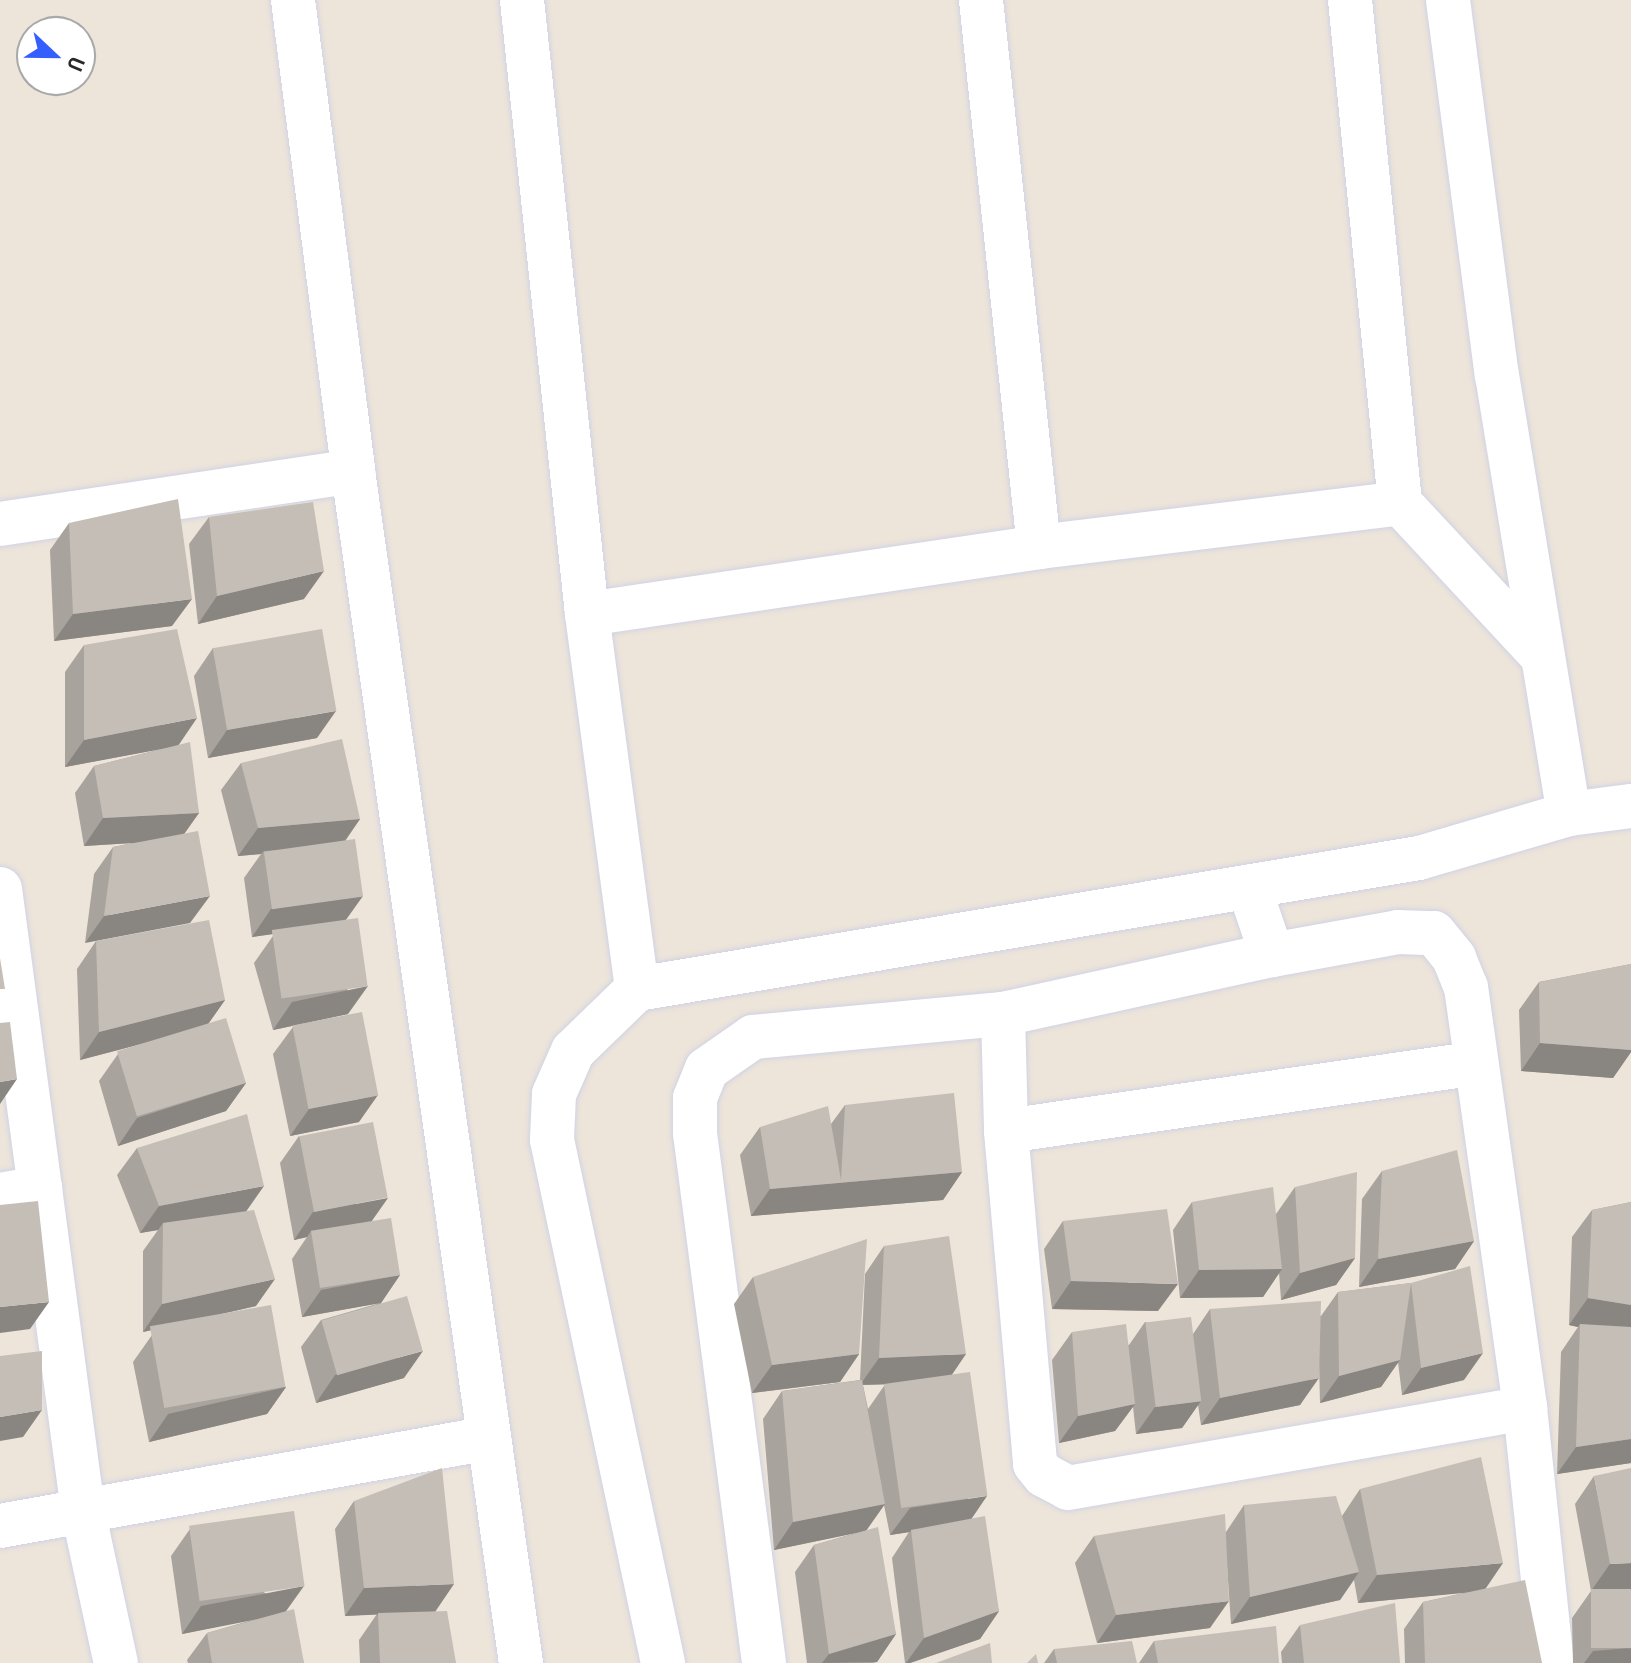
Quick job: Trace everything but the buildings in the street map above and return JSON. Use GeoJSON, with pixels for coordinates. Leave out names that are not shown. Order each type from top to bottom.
{"type":"FeatureCollection","features":[{"type":"Feature","properties":{"kind":"street"},"geometry":{"type":"LineString","coordinates":[[293,0],[353,471],[521,1663]]}},
{"type":"Feature","properties":{"kind":"street"},"geometry":{"type":"LineString","coordinates":[[522,0],[587,614],[637,989]]}},
{"type":"Feature","properties":{"kind":"street"},"geometry":{"type":"LineString","coordinates":[[981,0],[1039,547]]}},
{"type":"Feature","properties":{"kind":"street"},"geometry":{"type":"LineString","coordinates":[[1350,0],[1400,503],[1542,656]]}},
{"type":"Feature","properties":{"kind":"street"},"geometry":{"type":"LineString","coordinates":[[1448,0],[1497,375],[1569,814]]}},
{"type":"Feature","properties":{"kind":"street"},"geometry":{"type":"LineString","coordinates":[[0,524],[353,471]]}},
{"type":"Feature","properties":{"kind":"street"},"geometry":{"type":"LineString","coordinates":[[587,614],[1039,547],[1400,503]]}},
{"type":"Feature","properties":{"kind":"street"},"geometry":{"type":"LineString","coordinates":[[663,1663],[552,1140],[554,1094],[573,1051],[637,989],[1419,858],[1569,814],[1631,806]]}},
{"type":"Feature","properties":{"kind":"street"},"geometry":{"type":"LineString","coordinates":[[1249,887],[1272,955]]}},
{"type":"Feature","properties":{"kind":"street"},"geometry":{"type":"LineString","coordinates":[[0,889],[20,1191],[116,1663]]}},
{"type":"Feature","properties":{"kind":"street"},"geometry":{"type":"LineString","coordinates":[[764,1663],[695,1133],[695,1098],[707,1069],[753,1037],[1003,1014],[1272,955],[1398,932],[1434,933],[1454,958],[1466,987],[1525,1408],[1552,1663]]}},
{"type":"Feature","properties":{"kind":"street"},"geometry":{"type":"LineString","coordinates":[[1003,1014],[1006,1131],[1035,1464],[1057,1483],[1068,1488],[1525,1408]]}},
{"type":"Feature","properties":{"kind":"street"},"geometry":{"type":"LineString","coordinates":[[1006,1131],[1475,1063]]}},
{"type":"Feature","properties":{"kind":"street"},"geometry":{"type":"LineString","coordinates":[[0,1526],[487,1438]]}}]}
